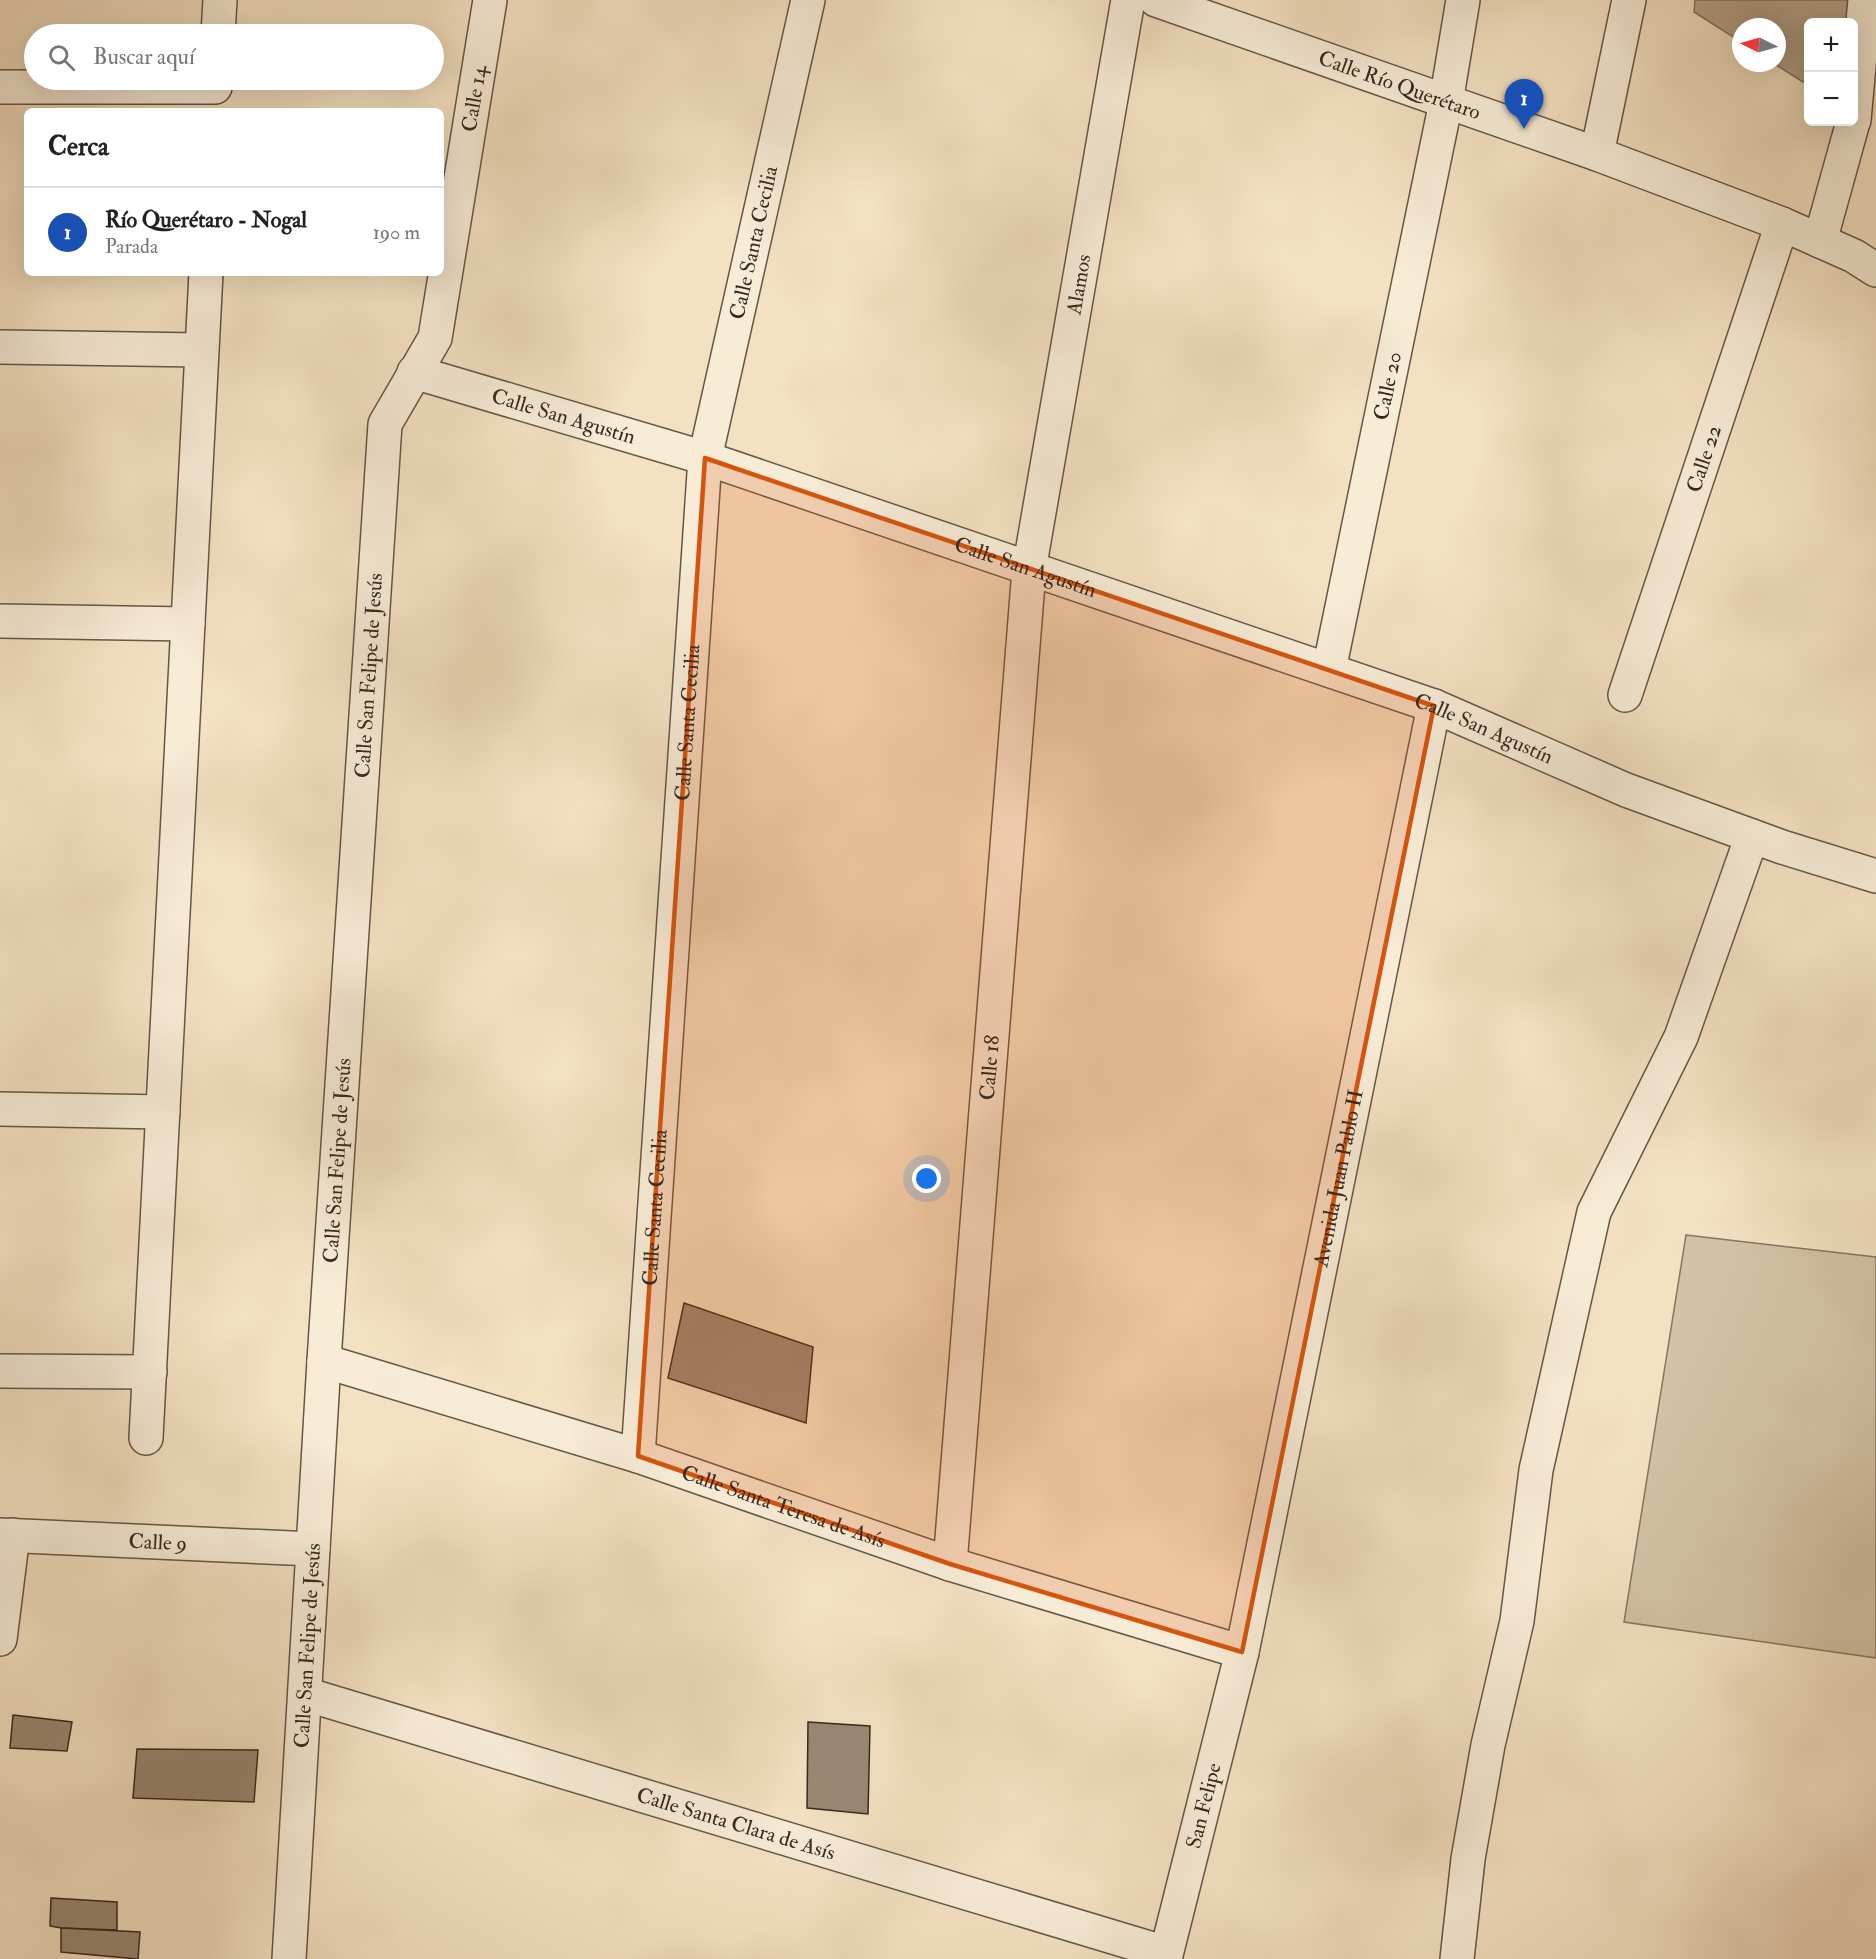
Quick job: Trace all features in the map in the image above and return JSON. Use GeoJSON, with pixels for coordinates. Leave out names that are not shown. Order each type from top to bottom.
{"type":"FeatureCollection","features":[{"type":"Feature","properties":{"kind":"street"},"geometry":{"type":"LineString","coordinates":[[219,24],[220,0]]}},
{"type":"Feature","properties":{"kind":"street","name":"Calle 14"},"geometry":{"type":"LineString","coordinates":[[414,372],[435,338],[490,0]]}},
{"type":"Feature","properties":{"kind":"street","name":"Calle Santa Cecilia"},"geometry":{"type":"LineString","coordinates":[[638,1455],[705,458],[808,0]]}},
{"type":"Feature","properties":{"kind":"street","name":"Alamos"},"geometry":{"type":"LineString","coordinates":[[1029,570],[1128,0]]}},
{"type":"Feature","properties":{"kind":"street","name":"Calle Río Querétaro"},"geometry":{"type":"LineString","coordinates":[[1156,0],[1597,154],[1782,224],[1854,256],[1876,270]]}},
{"type":"Feature","properties":{"kind":"street","name":"Calle 20"},"geometry":{"type":"LineString","coordinates":[[1329,670],[1446,102],[1463,0]]}},
{"type":"Feature","properties":{"kind":"street"},"geometry":{"type":"LineString","coordinates":[[1597,154],[1629,0]]}},
{"type":"Feature","properties":{"kind":"street"},"geometry":{"type":"LineString","coordinates":[[1858,72],[1865,0]]}},
{"type":"Feature","properties":{"kind":"street"},"geometry":{"type":"LineString","coordinates":[[0,87],[24,88]]}},
{"type":"Feature","properties":{"kind":"street"},"geometry":{"type":"LineString","coordinates":[[108,90],[215,93]]}},
{"type":"Feature","properties":{"kind":"street"},"geometry":{"type":"LineString","coordinates":[[1820,241],[1852,126]]}},
{"type":"Feature","properties":{"kind":"street","name":"Calle 22"},"geometry":{"type":"LineString","coordinates":[[1625,695],[1782,224]]}},
{"type":"Feature","properties":{"kind":"street"},"geometry":{"type":"LineString","coordinates":[[146,1438],[206,276]]}},
{"type":"Feature","properties":{"kind":"street"},"geometry":{"type":"LineString","coordinates":[[0,347],[201,350]]}},
{"type":"Feature","properties":{"kind":"street","name":"Calle San Agustín"},"geometry":{"type":"LineString","coordinates":[[414,372],[705,458],[1434,706],[1626,790],[1752,836],[1876,876]]}},
{"type":"Feature","properties":{"kind":"street","name":"Calle San Felipe de Jesús"},"geometry":{"type":"LineString","coordinates":[[289,1959],[324,1361],[385,424],[414,372]]}},
{"type":"Feature","properties":{"kind":"street","name":"Calle 18"},"geometry":{"type":"LineString","coordinates":[[950,1564],[1029,570]]}},
{"type":"Feature","properties":{"kind":"street"},"geometry":{"type":"LineString","coordinates":[[0,621],[188,624]]}},
{"type":"Feature","properties":{"kind":"street","name":"Avenida Juan Pablo II"},"geometry":{"type":"LineString","coordinates":[[1242,1652],[1434,706]]}},
{"type":"Feature","properties":{"kind":"street"},"geometry":{"type":"LineString","coordinates":[[1457,1959],[1468,1859],[1488,1745],[1517,1621],[1536,1470],[1594,1212],[1681,1037],[1752,836]]}},
{"type":"Feature","properties":{"kind":"street"},"geometry":{"type":"LineString","coordinates":[[0,1109],[163,1112]]}},
{"type":"Feature","properties":{"kind":"street","name":"Calle Santa Teresa de Asís"},"geometry":{"type":"LineString","coordinates":[[324,1361],[638,1455],[950,1564],[1242,1652]]}},
{"type":"Feature","properties":{"kind":"street"},"geometry":{"type":"LineString","coordinates":[[0,1371],[150,1372]]}},
{"type":"Feature","properties":{"kind":"street"},"geometry":{"type":"LineString","coordinates":[[0,1639],[7,1535]]}},
{"type":"Feature","properties":{"kind":"street","name":"Calle 9"},"geometry":{"type":"LineString","coordinates":[[7,1535],[313,1549]]}},
{"type":"Feature","properties":{"kind":"street","name":"San Felipe"},"geometry":{"type":"LineString","coordinates":[[1166,1956],[1242,1652]]}},
{"type":"Feature","properties":{"kind":"street","name":"Calle Santa Clara de Asís"},"geometry":{"type":"LineString","coordinates":[[305,1694],[1166,1956]]}},
{"type":"Feature","properties":{"kind":"highlighted area"},"geometry":{"type":"Polygon","coordinates":[[[705,458],[1434,706],[1242,1652],[950,1564],[638,1456],[705,458]]]}},
{"type":"Feature","properties":{"kind":"shaded area"},"geometry":{"type":"Polygon","coordinates":[[[1695,0],[1873,0],[1857,18],[1804,18],[1803,82],[1786,71],[1786,18],[1732,18],[1732,36],[1694,12],[1695,0]]]}},
{"type":"Feature","properties":{"kind":"shaded area"},"geometry":{"type":"Polygon","coordinates":[[[1686,1235],[1876,1257],[1876,1658],[1624,1622],[1686,1235]]]}},
{"type":"Feature","properties":{"kind":"building"},"geometry":{"type":"Polygon","coordinates":[[[684,1303],[813,1347],[806,1423],[668,1378],[684,1303]]]}},
{"type":"Feature","properties":{"kind":"building"},"geometry":{"type":"Polygon","coordinates":[[[13,1715],[72,1722],[67,1751],[10,1748],[13,1715]]]}},
{"type":"Feature","properties":{"kind":"building"},"geometry":{"type":"Polygon","coordinates":[[[808,1722],[870,1726],[868,1814],[807,1808],[808,1722]]]}},
{"type":"Feature","properties":{"kind":"building"},"geometry":{"type":"Polygon","coordinates":[[[137,1749],[258,1750],[254,1802],[133,1798],[137,1749]]]}},
{"type":"Feature","properties":{"kind":"building"},"geometry":{"type":"Polygon","coordinates":[[[51,1898],[117,1902],[117,1930],[50,1926],[51,1898]]]}},
{"type":"Feature","properties":{"kind":"building"},"geometry":{"type":"Polygon","coordinates":[[[61,1928],[140,1932],[138,1959],[61,1952],[61,1928]]]}},
{"type":"Feature","properties":{"kind":"place","name":"Río Querétaro - Nogal"},"geometry":{"type":"Point","coordinates":[1524,129]}}]}
